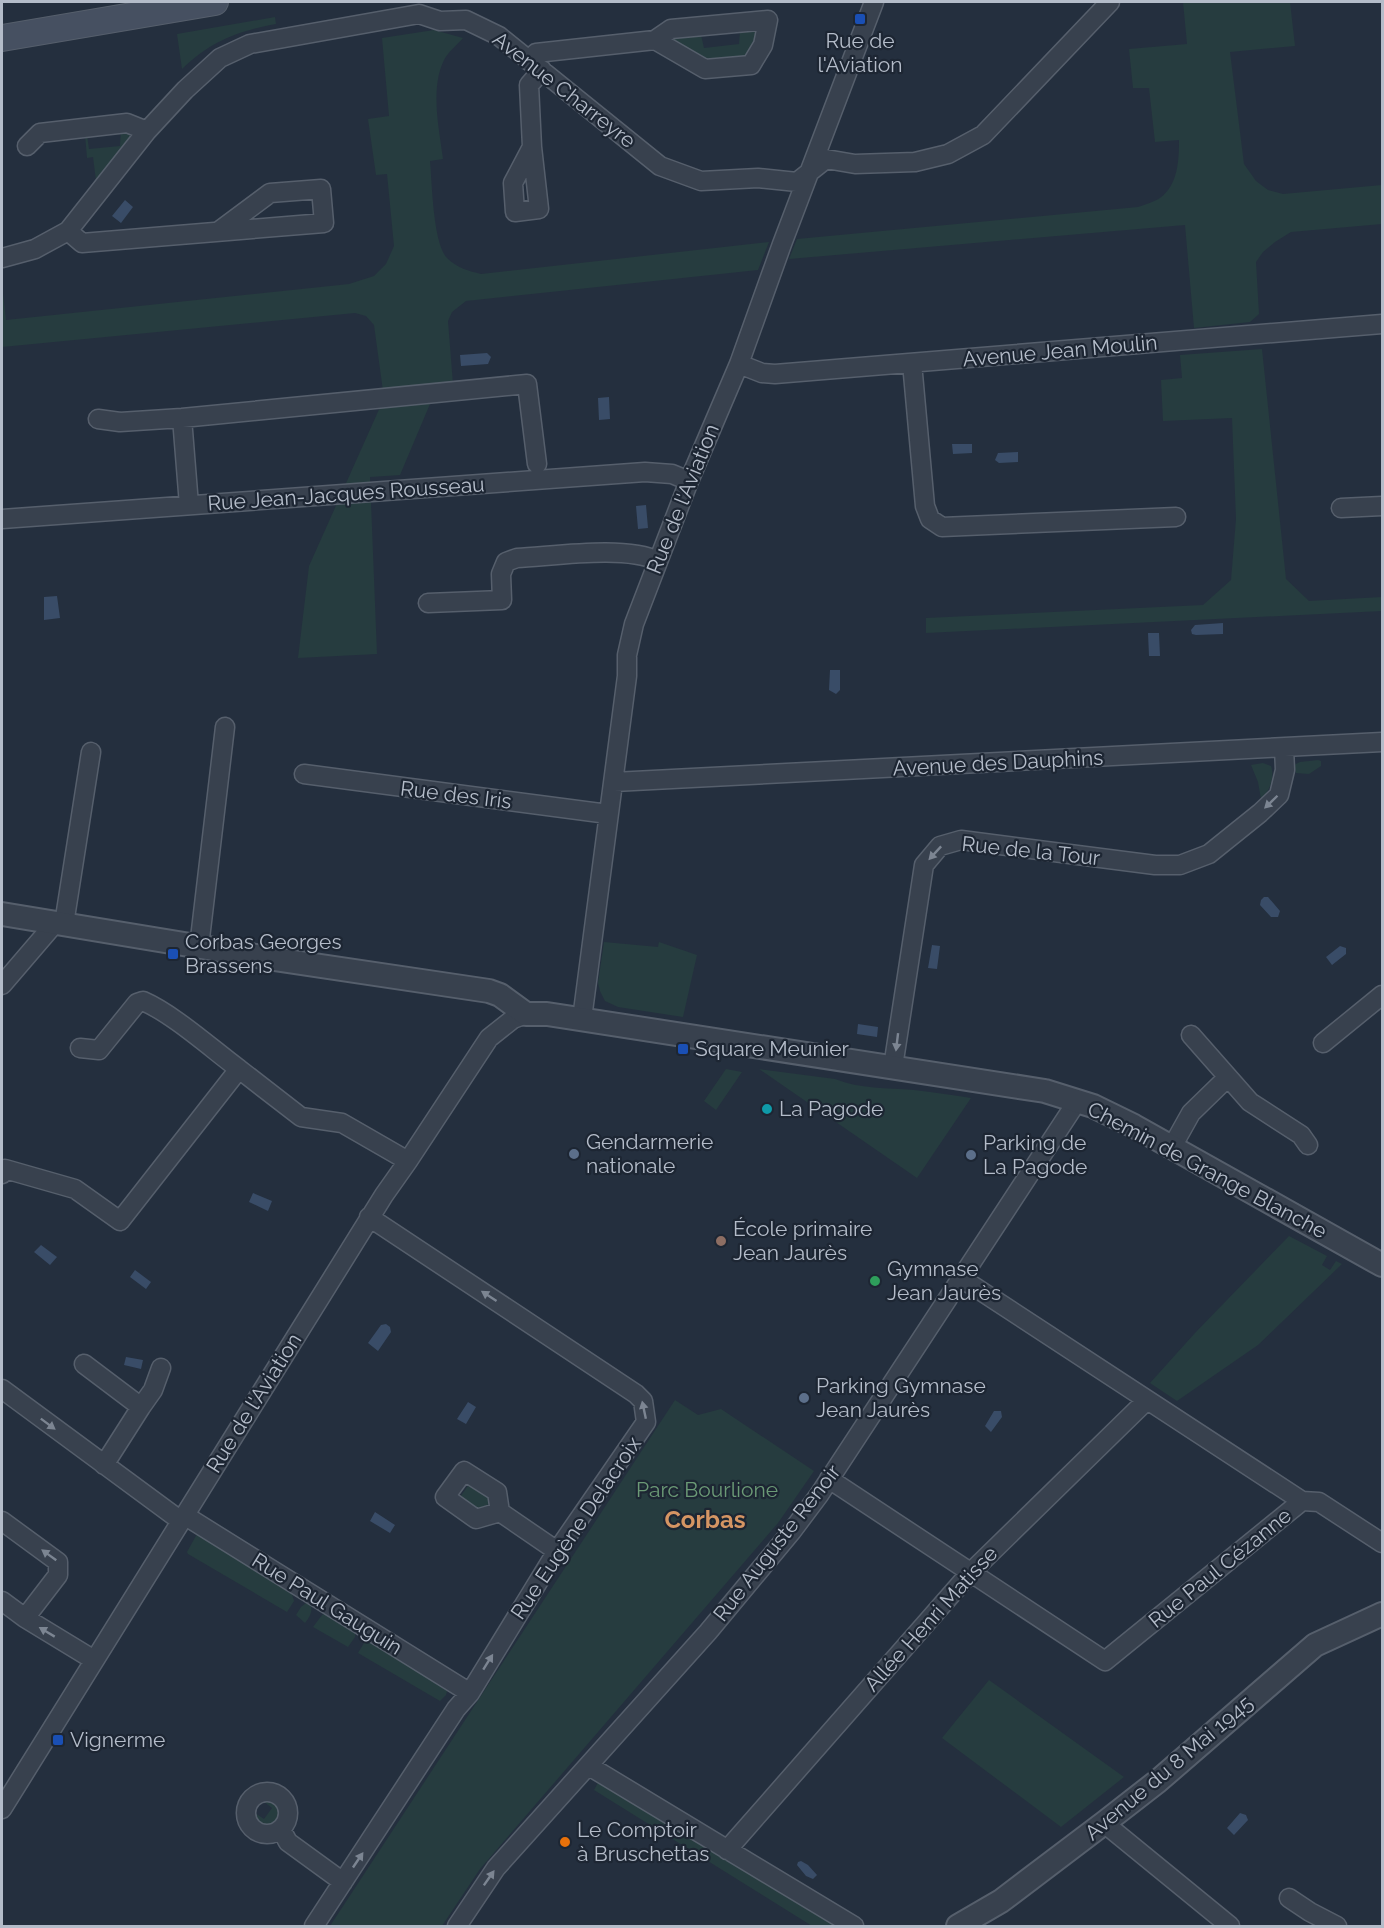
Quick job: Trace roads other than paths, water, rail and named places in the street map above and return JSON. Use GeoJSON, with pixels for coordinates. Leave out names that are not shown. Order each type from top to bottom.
{"type":"FeatureCollection","features":[{"type":"Feature","properties":{"kind":"main road"},"geometry":{"type":"LineString","coordinates":[[2,38],[215,2]]}},
{"type":"Feature","properties":{"kind":"street","name":"Rue de l'Aviation"},"geometry":{"type":"LineString","coordinates":[[582,1019],[614,782],[627,676],[627,655],[634,624],[689,481],[739,364],[874,2]]}},
{"type":"Feature","properties":{"kind":"street","name":"Avenue Charreyre"},"geometry":{"type":"LineString","coordinates":[[2,258],[35,249],[68,231],[147,131],[185,90],[220,58],[250,44],[419,14],[440,21],[466,20],[499,36],[660,166],[701,181],[758,178],[797,182],[826,159],[855,164],[915,162],[948,154],[983,135],[1110,2]]}},
{"type":"Feature","properties":{"kind":"street"},"geometry":{"type":"LineString","coordinates":[[532,147],[529,85],[536,65],[536,53],[655,40],[671,29],[768,20],[763,45],[751,65],[705,69],[655,40]]}},
{"type":"Feature","properties":{"kind":"street"},"geometry":{"type":"LineString","coordinates":[[27,146],[40,133],[127,123],[147,131]]}},
{"type":"Feature","properties":{"kind":"street"},"geometry":{"type":"LineString","coordinates":[[68,231],[82,243],[324,223],[321,189],[270,193],[219,231]]}},
{"type":"Feature","properties":{"kind":"street","name":"Avenue Jean Moulin"},"geometry":{"type":"LineString","coordinates":[[739,364],[762,373],[775,374],[1383,324]]}},
{"type":"Feature","properties":{"kind":"street"},"geometry":{"type":"LineString","coordinates":[[912,363],[925,506],[930,519],[942,527],[1176,517]]}},
{"type":"Feature","properties":{"kind":"street"},"geometry":{"type":"LineString","coordinates":[[98,419],[120,422],[182,417],[527,384],[537,464]]}},
{"type":"Feature","properties":{"kind":"street"},"geometry":{"type":"LineString","coordinates":[[182,417],[189,505]]}},
{"type":"Feature","properties":{"kind":"street","name":"Rue Jean-Jacques Rousseau"},"geometry":{"type":"LineString","coordinates":[[2,519],[645,472],[672,474],[689,481]]}},
{"type":"Feature","properties":{"kind":"street"},"geometry":{"type":"LineString","coordinates":[[1341,508],[1383,506]]}},
{"type":"Feature","properties":{"kind":"street"},"geometry":{"type":"LineString","coordinates":[[428,603],[502,600],[501,574],[506,562],[517,558],[628,552],[658,561]]}},
{"type":"Feature","properties":{"kind":"street"},"geometry":{"type":"LineString","coordinates":[[199,947],[225,727]]}},
{"type":"Feature","properties":{"kind":"street","name":"Avenue des Dauphins"},"geometry":{"type":"LineString","coordinates":[[614,782],[1383,742]]}},
{"type":"Feature","properties":{"kind":"street","name":"Rue de la Tour"},"geometry":{"type":"LineString","coordinates":[[893,1067],[924,865],[940,846],[961,840],[1155,866],[1180,865],[1209,854],[1279,795],[1285,770],[1284,748]]}},
{"type":"Feature","properties":{"kind":"street"},"geometry":{"type":"LineString","coordinates":[[2,985],[60,923],[91,752]]}},
{"type":"Feature","properties":{"kind":"street","name":"Rue des Iris"},"geometry":{"type":"LineString","coordinates":[[304,774],[608,814]]}},
{"type":"Feature","properties":{"kind":"street"},"geometry":{"type":"LineString","coordinates":[[2,914],[199,947],[489,991],[500,995],[526,1014]]}},
{"type":"Feature","properties":{"kind":"street"},"geometry":{"type":"LineString","coordinates":[[1323,1043],[1383,995]]}},
{"type":"Feature","properties":{"kind":"street"},"geometry":{"type":"LineString","coordinates":[[80,1047],[99,1050],[137,1004],[143,1001],[180,1025],[302,1117],[342,1123],[408,1161]]}},
{"type":"Feature","properties":{"kind":"street","name":"Rue de l'Aviation"},"geometry":{"type":"LineString","coordinates":[[2,1809],[369,1217],[489,1038],[513,1019],[526,1014]]}},
{"type":"Feature","properties":{"kind":"street","name":"Chemin de Grange Blanche"},"geometry":{"type":"LineString","coordinates":[[526,1014],[582,1019],[1045,1090],[1077,1100],[1134,1126],[1383,1265]]}},
{"type":"Feature","properties":{"kind":"street"},"geometry":{"type":"LineString","coordinates":[[1191,1035],[1250,1102],[1301,1135],[1308,1145]]}},
{"type":"Feature","properties":{"kind":"street"},"geometry":{"type":"LineString","coordinates":[[2,1174],[5,1169],[75,1189],[120,1221],[239,1069]]}},
{"type":"Feature","properties":{"kind":"street"},"geometry":{"type":"LineString","coordinates":[[1172,1147],[1191,1113],[1227,1078]]}},
{"type":"Feature","properties":{"kind":"street","name":"Rue Auguste Renoir"},"geometry":{"type":"LineString","coordinates":[[457,1926],[496,1868],[723,1614],[792,1531],[829,1479],[1077,1100]]}},
{"type":"Feature","properties":{"kind":"street","name":"Rue Eugène Delacroix"},"geometry":{"type":"LineString","coordinates":[[314,1926],[456,1709],[470,1693],[557,1551],[646,1422],[643,1401],[636,1394],[369,1217]]}},
{"type":"Feature","properties":{"kind":"street","name":"Rue Paul Cézanne"},"geometry":{"type":"LineString","coordinates":[[829,1479],[1105,1661],[1302,1501],[961,1278]]}},
{"type":"Feature","properties":{"kind":"street"},"geometry":{"type":"LineString","coordinates":[[84,1364],[141,1407]]}},
{"type":"Feature","properties":{"kind":"street"},"geometry":{"type":"LineString","coordinates":[[104,1465],[153,1390],[161,1368]]}},
{"type":"Feature","properties":{"kind":"street","name":"Rue Paul Gauguin"},"geometry":{"type":"LineString","coordinates":[[2,1389],[104,1465],[183,1518],[470,1693]]}},
{"type":"Feature","properties":{"kind":"street","name":"Allée Henri Matisse"},"geometry":{"type":"LineString","coordinates":[[727,1850],[970,1573],[1147,1400]]}},
{"type":"Feature","properties":{"kind":"street"},"geometry":{"type":"LineString","coordinates":[[1302,1501],[1319,1502],[1383,1543]]}},
{"type":"Feature","properties":{"kind":"street"},"geometry":{"type":"LineString","coordinates":[[500,1512],[557,1551]]}},
{"type":"Feature","properties":{"kind":"street"},"geometry":{"type":"LineString","coordinates":[[2,1521],[58,1562],[58,1575],[25,1618]]}},
{"type":"Feature","properties":{"kind":"street"},"geometry":{"type":"LineString","coordinates":[[2,1601],[25,1618],[94,1660]]}},
{"type":"Feature","properties":{"kind":"street","name":"Avenue du 8 Mai 1945"},"geometry":{"type":"LineString","coordinates":[[958,1926],[1001,1901],[1158,1781],[1315,1645],[1383,1614]]}},
{"type":"Feature","properties":{"kind":"street"},"geometry":{"type":"LineString","coordinates":[[589,1766],[854,1926]]}},
{"type":"Feature","properties":{"kind":"street"},"geometry":{"type":"LineString","coordinates":[[1104,1823],[1230,1926]]}},
{"type":"Feature","properties":{"kind":"street"},"geometry":{"type":"LineString","coordinates":[[281,1829],[288,1842],[343,1882]]}},
{"type":"Feature","properties":{"kind":"street"},"geometry":{"type":"LineString","coordinates":[[1289,1898],[1337,1926]]}},
{"type":"Feature","properties":{"kind":"water"},"geometry":{"type":"Polygon","coordinates":[[[125,200],[133,207],[121,223],[112,216],[125,200]]]}},
{"type":"Feature","properties":{"kind":"water"},"geometry":{"type":"Polygon","coordinates":[[[487,353],[491,357],[488,364],[461,366],[460,355],[487,353]]]}},
{"type":"Feature","properties":{"kind":"water"},"geometry":{"type":"Polygon","coordinates":[[[609,397],[610,419],[599,420],[598,398],[609,397]]]}},
{"type":"Feature","properties":{"kind":"water"},"geometry":{"type":"Polygon","coordinates":[[[952,444],[972,444],[972,453],[953,454],[952,444]]]}},
{"type":"Feature","properties":{"kind":"water"},"geometry":{"type":"Polygon","coordinates":[[[1018,452],[1018,462],[999,463],[995,460],[998,453],[1018,452]]]}},
{"type":"Feature","properties":{"kind":"water"},"geometry":{"type":"Polygon","coordinates":[[[646,505],[648,528],[638,529],[636,506],[646,505]]]}},
{"type":"Feature","properties":{"kind":"water"},"geometry":{"type":"Polygon","coordinates":[[[57,596],[60,618],[44,620],[44,597],[57,596]]]}},
{"type":"Feature","properties":{"kind":"water"},"geometry":{"type":"Polygon","coordinates":[[[1223,623],[1223,634],[1192,634],[1191,630],[1195,625],[1223,623]]]}},
{"type":"Feature","properties":{"kind":"water"},"geometry":{"type":"Polygon","coordinates":[[[1148,633],[1159,633],[1160,656],[1149,656],[1148,633]]]}},
{"type":"Feature","properties":{"kind":"water"},"geometry":{"type":"Polygon","coordinates":[[[830,670],[840,670],[840,690],[836,694],[829,690],[830,670]]]}},
{"type":"Feature","properties":{"kind":"water"},"geometry":{"type":"Polygon","coordinates":[[[1264,897],[1268,897],[1280,911],[1278,917],[1271,917],[1260,905],[1264,897]]]}},
{"type":"Feature","properties":{"kind":"water"},"geometry":{"type":"Polygon","coordinates":[[[932,945],[940,946],[937,969],[928,968],[932,945]]]}},
{"type":"Feature","properties":{"kind":"water"},"geometry":{"type":"Polygon","coordinates":[[[1340,946],[1346,948],[1346,954],[1332,965],[1326,957],[1340,946]]]}},
{"type":"Feature","properties":{"kind":"water"},"geometry":{"type":"Polygon","coordinates":[[[858,1024],[878,1027],[877,1037],[857,1034],[858,1024]]]}},
{"type":"Feature","properties":{"kind":"water"},"geometry":{"type":"Polygon","coordinates":[[[253,1193],[272,1201],[268,1211],[249,1202],[253,1193]]]}},
{"type":"Feature","properties":{"kind":"water"},"geometry":{"type":"Polygon","coordinates":[[[41,1245],[57,1257],[50,1265],[34,1252],[41,1245]]]}},
{"type":"Feature","properties":{"kind":"water"},"geometry":{"type":"Polygon","coordinates":[[[135,1270],[151,1282],[146,1289],[130,1277],[135,1270]]]}},
{"type":"Feature","properties":{"kind":"water"},"geometry":{"type":"Polygon","coordinates":[[[386,1324],[390,1327],[391,1332],[378,1351],[368,1343],[381,1325],[386,1324]]]}},
{"type":"Feature","properties":{"kind":"water"},"geometry":{"type":"Polygon","coordinates":[[[126,1357],[143,1360],[141,1369],[124,1365],[126,1357]]]}},
{"type":"Feature","properties":{"kind":"water"},"geometry":{"type":"Polygon","coordinates":[[[468,1402],[476,1407],[466,1424],[457,1419],[468,1402]]]}},
{"type":"Feature","properties":{"kind":"water"},"geometry":{"type":"Polygon","coordinates":[[[994,1411],[1001,1411],[1002,1417],[991,1432],[985,1426],[994,1411]]]}},
{"type":"Feature","properties":{"kind":"water"},"geometry":{"type":"Polygon","coordinates":[[[375,1512],[395,1525],[390,1533],[370,1521],[375,1512]]]}},
{"type":"Feature","properties":{"kind":"water"},"geometry":{"type":"Polygon","coordinates":[[[1240,1813],[1246,1815],[1248,1820],[1234,1835],[1227,1828],[1240,1813]]]}},
{"type":"Feature","properties":{"kind":"water"},"geometry":{"type":"Polygon","coordinates":[[[801,1861],[817,1875],[813,1879],[806,1876],[797,1865],[801,1861]]]}},
{"type":"Feature","properties":{"kind":"place","name":"Rue de l'Aviation"},"geometry":{"type":"Point","coordinates":[860,19]}},
{"type":"Feature","properties":{"kind":"place","name":"Corbas Georges Brassens"},"geometry":{"type":"Point","coordinates":[173,954]}},
{"type":"Feature","properties":{"kind":"place","name":"Square Meunier"},"geometry":{"type":"Point","coordinates":[683,1049]}},
{"type":"Feature","properties":{"kind":"place","name":"La Pagode"},"geometry":{"type":"Point","coordinates":[767,1109]}},
{"type":"Feature","properties":{"kind":"place","name":"Gendarmerie nationale"},"geometry":{"type":"Point","coordinates":[574,1154]}},
{"type":"Feature","properties":{"kind":"place","name":"Parking de La Pagode"},"geometry":{"type":"Point","coordinates":[971,1155]}},
{"type":"Feature","properties":{"kind":"place","name":"École primaire Jean Jaurès"},"geometry":{"type":"Point","coordinates":[721,1241]}},
{"type":"Feature","properties":{"kind":"place","name":"Gymnase Jean Jaurès"},"geometry":{"type":"Point","coordinates":[875,1281]}},
{"type":"Feature","properties":{"kind":"place","name":"Parking Gymnase Jean Jaurès"},"geometry":{"type":"Point","coordinates":[804,1398]}},
{"type":"Feature","properties":{"kind":"place","name":"Vignerme"},"geometry":{"type":"Point","coordinates":[58,1740]}},
{"type":"Feature","properties":{"kind":"place","name":"Le Comptoir à Bruschettas"},"geometry":{"type":"Point","coordinates":[565,1842]}},
{"type":"Feature","properties":{"kind":"district","name":"Corbas"},"geometry":{"type":"Point","coordinates":[705,1520]}},
{"type":"Feature","properties":{"kind":"park label","name":"Parc Bourlione"},"geometry":{"type":"Point","coordinates":[707,1490]}}]}
